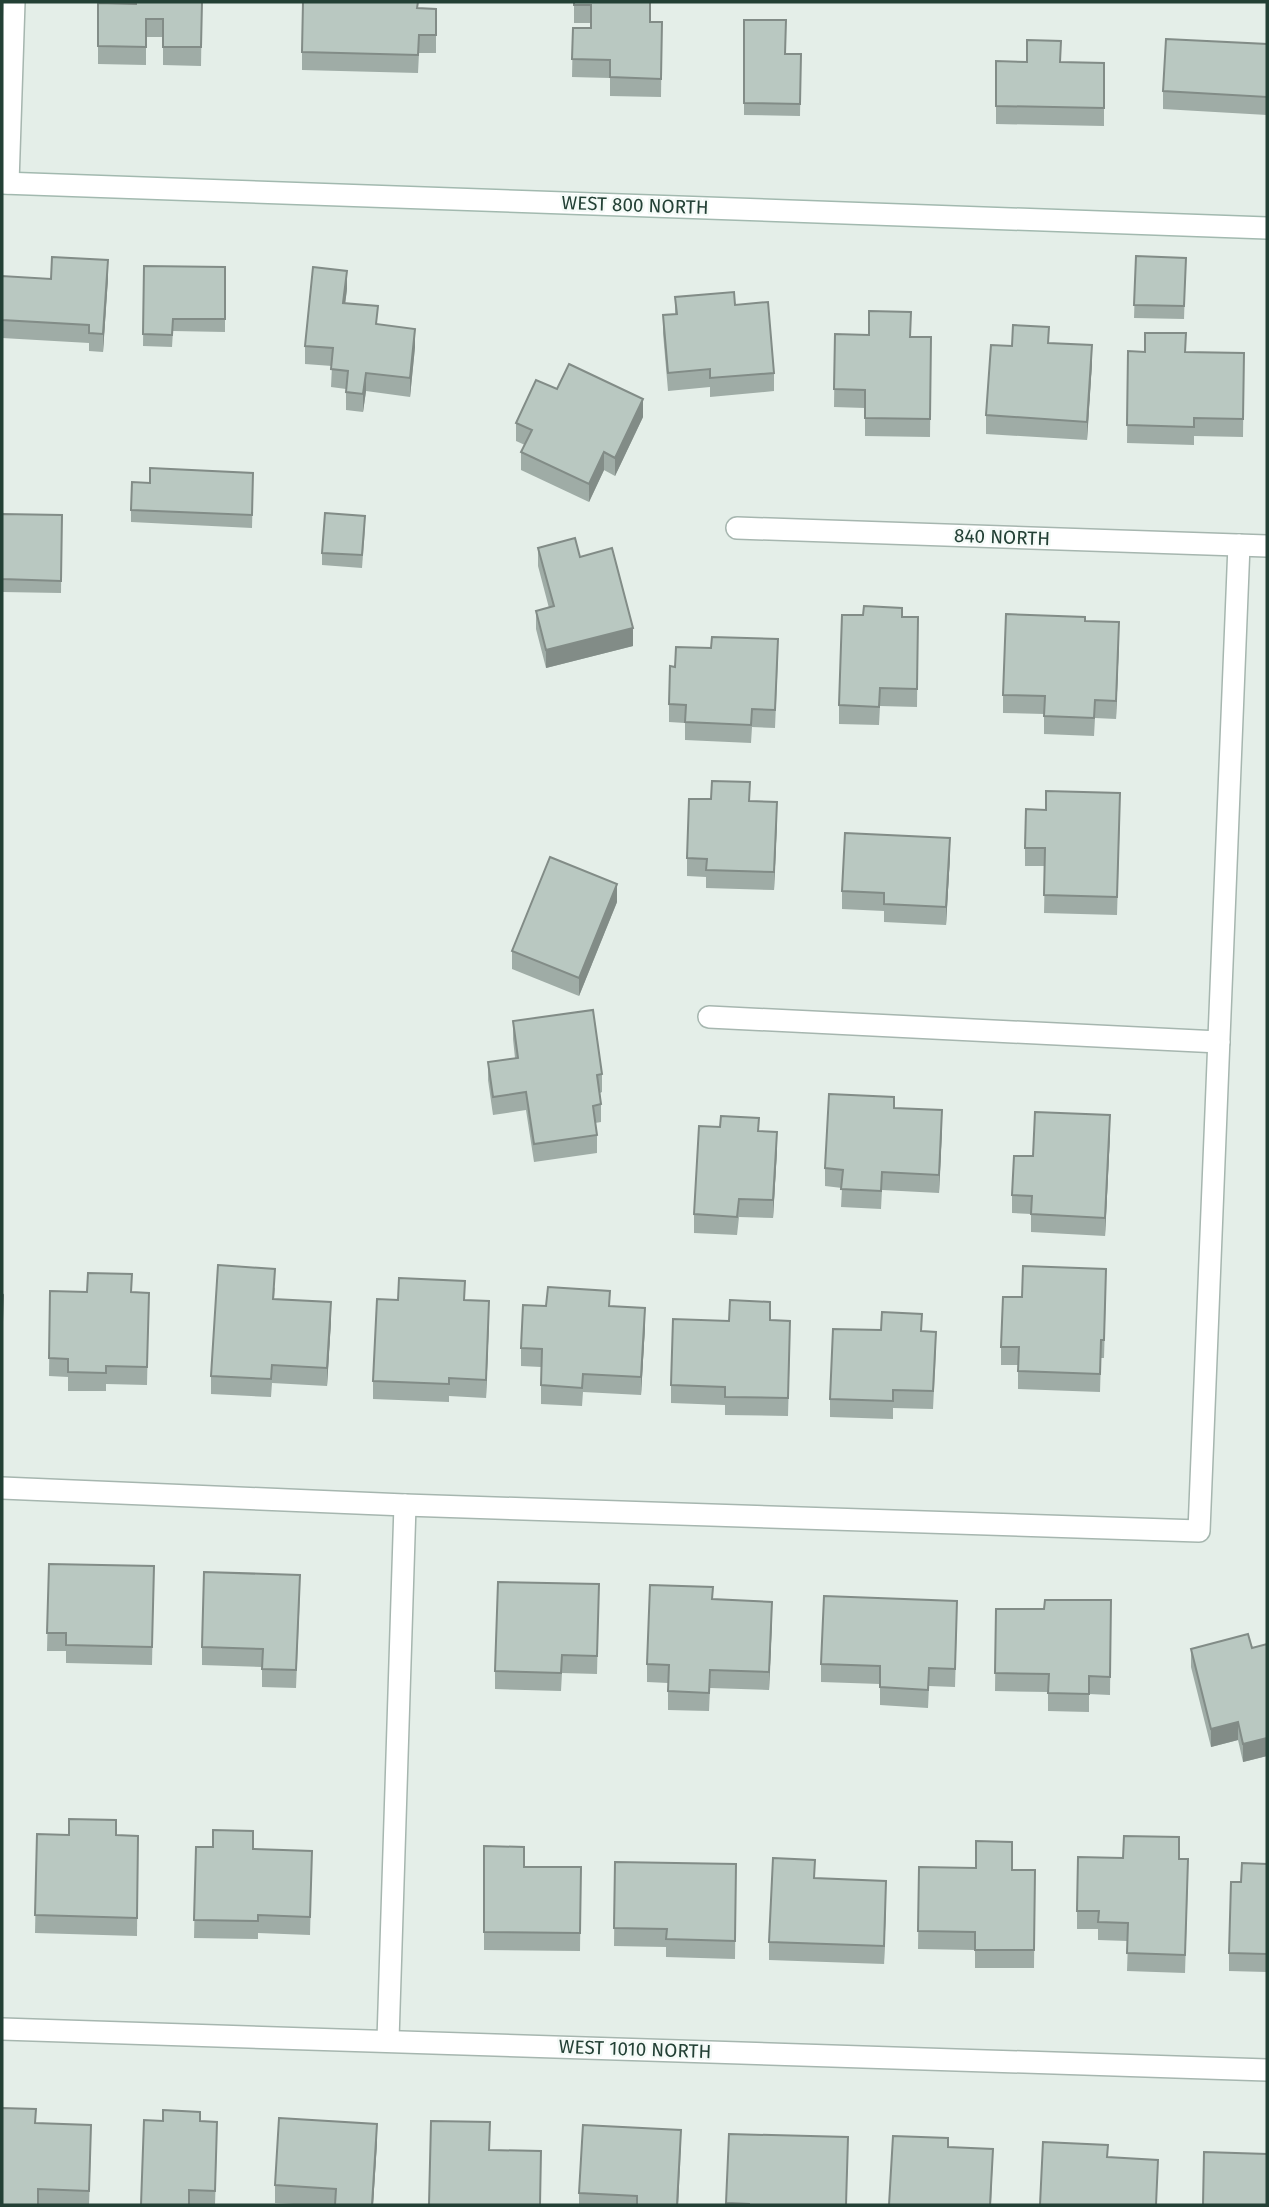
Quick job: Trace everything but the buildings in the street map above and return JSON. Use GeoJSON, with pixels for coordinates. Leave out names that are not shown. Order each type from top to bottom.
{"type":"FeatureCollection","features":[{"type":"Feature","properties":{"kind":"street"},"geometry":{"type":"LineString","coordinates":[[5,183],[14,2]]}},
{"type":"Feature","properties":{"kind":"street","name":"WEST 800 NORTH"},"geometry":{"type":"LineString","coordinates":[[5,183],[1267,228]]}},
{"type":"Feature","properties":{"kind":"street","name":"840 NORTH"},"geometry":{"type":"LineString","coordinates":[[737,528],[1267,546]]}},
{"type":"Feature","properties":{"kind":"street"},"geometry":{"type":"LineString","coordinates":[[2,1488],[405,1505],[1199,1531],[1239,545]]}},
{"type":"Feature","properties":{"kind":"street"},"geometry":{"type":"LineString","coordinates":[[709,1017],[1219,1042]]}},
{"type":"Feature","properties":{"kind":"street"},"geometry":{"type":"LineString","coordinates":[[388,2040],[405,1505]]}},
{"type":"Feature","properties":{"kind":"street","name":"WEST 1010 NORTH"},"geometry":{"type":"LineString","coordinates":[[2,2029],[1267,2070]]}}]}
